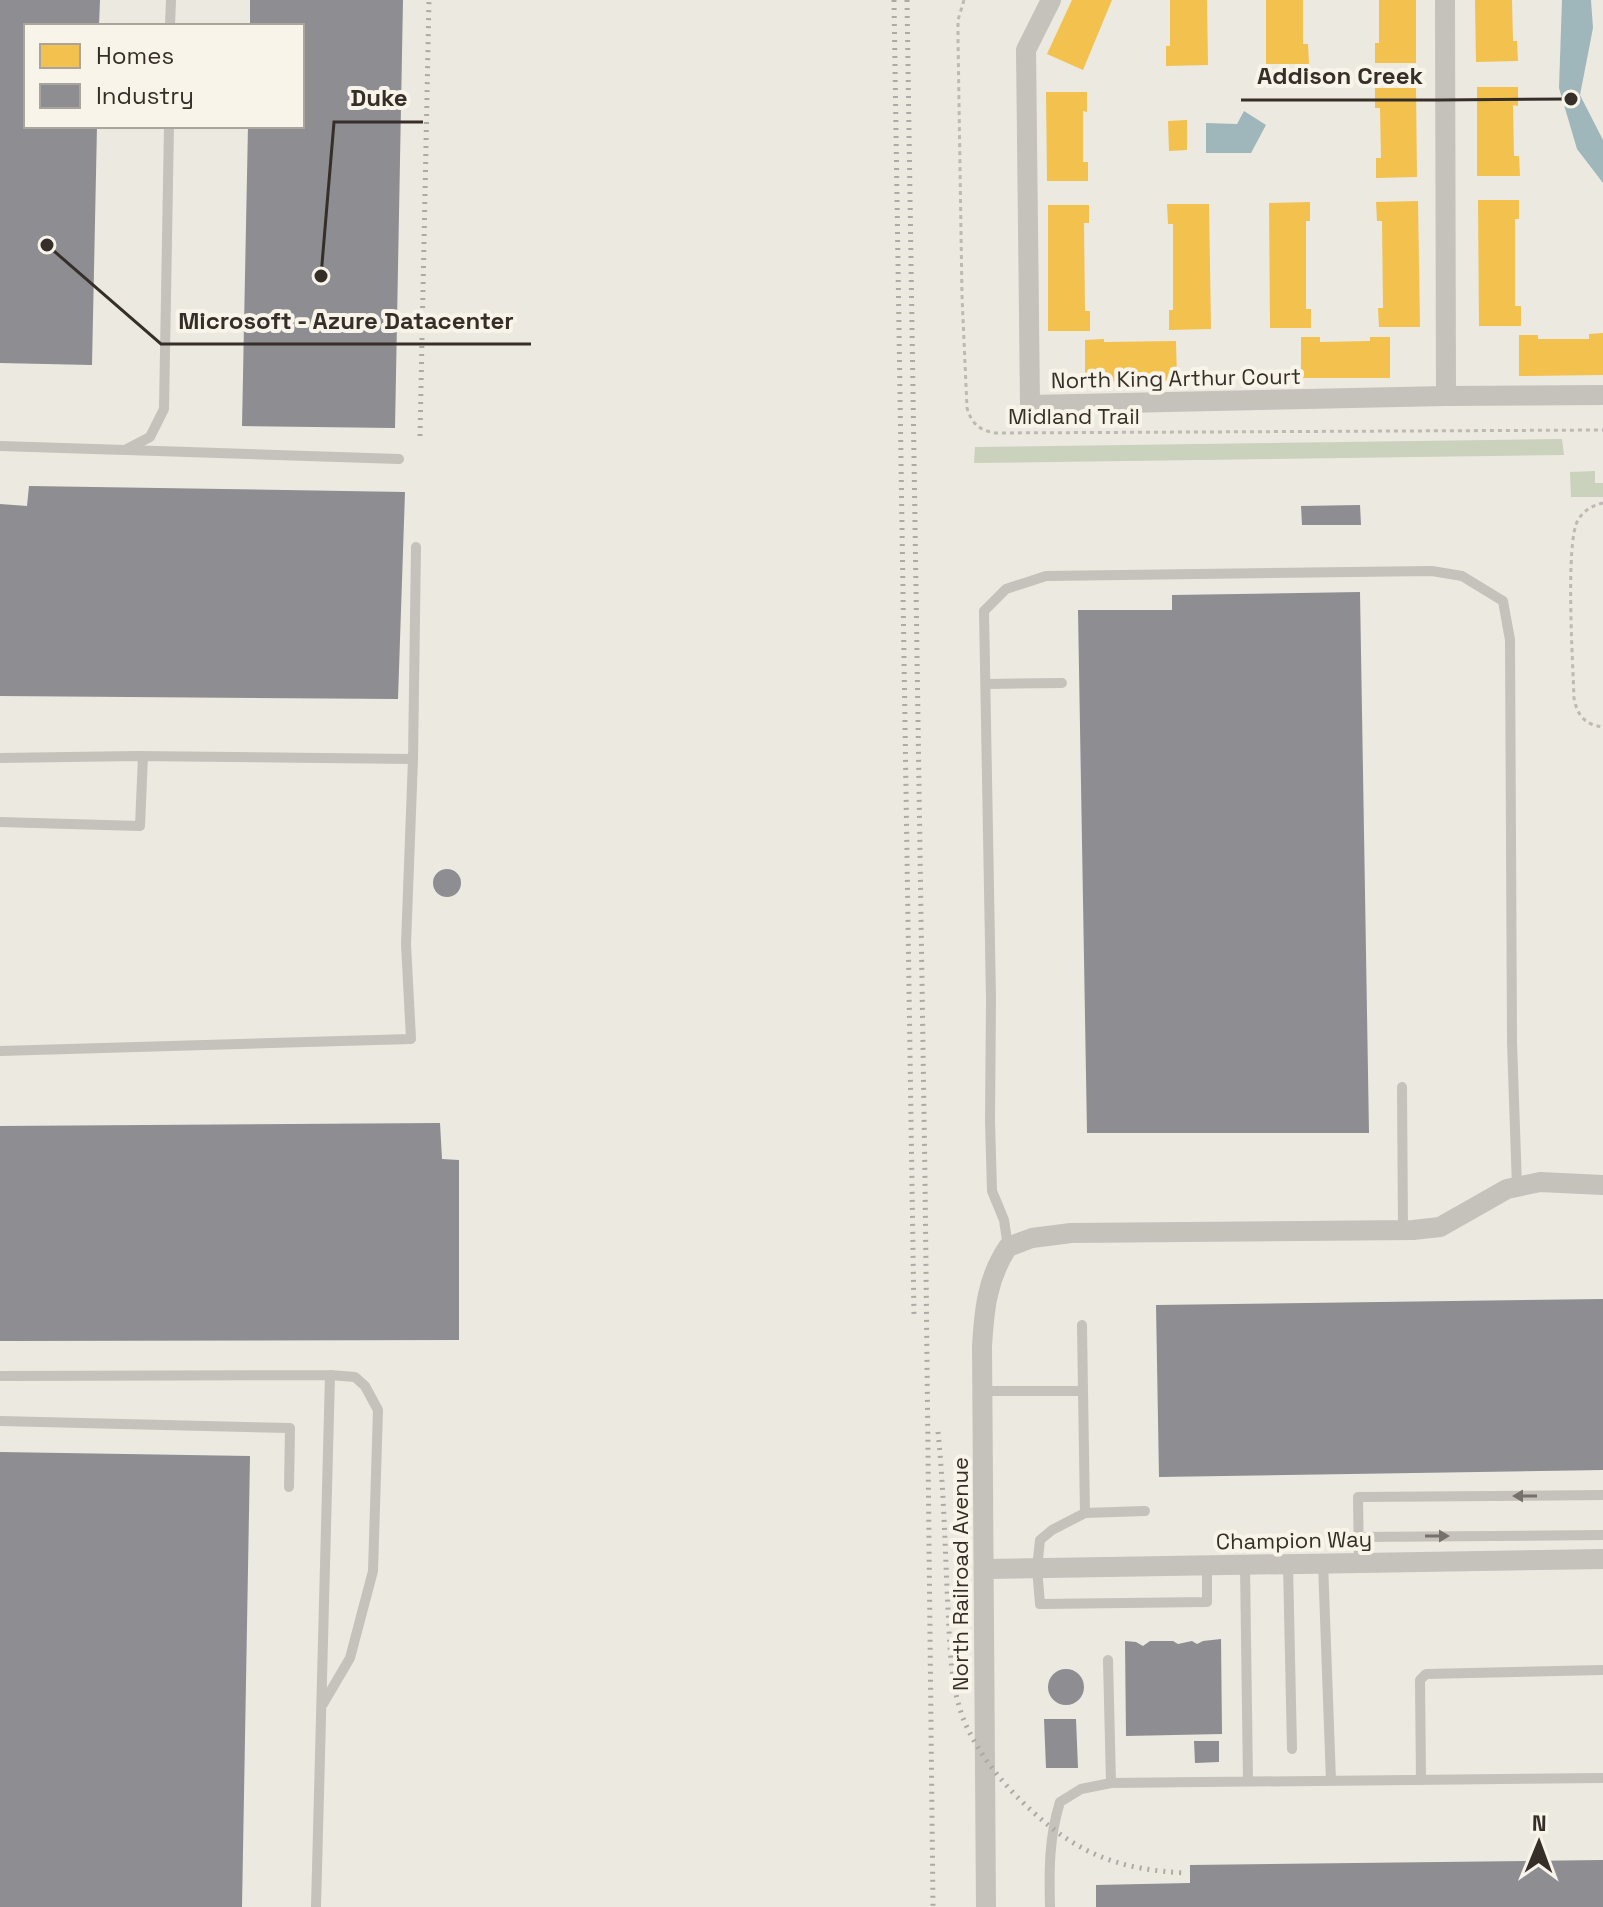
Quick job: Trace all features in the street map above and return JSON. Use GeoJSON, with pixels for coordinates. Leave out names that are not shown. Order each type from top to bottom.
{"type":"FeatureCollection","features":[{"type":"Feature","properties":{"kind":"street"},"geometry":{"type":"LineString","coordinates":[[1038,0],[1039,24]]}},
{"type":"Feature","properties":{"kind":"street","name":"North King Arthur Court"},"geometry":{"type":"LineString","coordinates":[[1051,0],[1026,50],[1030,405],[1603,395]]}},
{"type":"Feature","properties":{"kind":"street"},"geometry":{"type":"LineString","coordinates":[[1445,0],[1446,396]]}},
{"type":"Feature","properties":{"kind":"street"},"geometry":{"type":"LineString","coordinates":[[1008,1247],[1032,1238],[1071,1233],[1440,1227],[1507,1189],[1540,1182],[1603,1185]]}},
{"type":"Feature","properties":{"kind":"street","name":"North Railroad Avenue"},"geometry":{"type":"LineString","coordinates":[[986,1907],[983,1317],[991,1279],[1008,1247]]}},
{"type":"Feature","properties":{"kind":"street","name":"Champion Way"},"geometry":{"type":"LineString","coordinates":[[985,1569],[1603,1559]]}},
{"type":"Feature","properties":{"kind":"lane"},"geometry":{"type":"LineString","coordinates":[[170,24],[171,0]]}},
{"type":"Feature","properties":{"kind":"lane"},"geometry":{"type":"LineString","coordinates":[[125,450],[150,437],[164,409],[169,128]]}},
{"type":"Feature","properties":{"kind":"lane"},"geometry":{"type":"LineString","coordinates":[[0,446],[399,459]]}},
{"type":"Feature","properties":{"kind":"lane"},"geometry":{"type":"LineString","coordinates":[[0,1051],[411,1039],[406,944],[416,547]]}},
{"type":"Feature","properties":{"kind":"lane"},"geometry":{"type":"LineString","coordinates":[[1008,1247],[1004,1220],[992,1191],[984,611],[1006,589],[1046,576],[1432,571],[1462,576],[1503,601],[1510,640],[1512,1042],[1517,1187]]}},
{"type":"Feature","properties":{"kind":"lane"},"geometry":{"type":"LineString","coordinates":[[986,684],[1062,683]]}},
{"type":"Feature","properties":{"kind":"lane"},"geometry":{"type":"LineString","coordinates":[[0,822],[140,826],[143,756]]}},
{"type":"Feature","properties":{"kind":"lane"},"geometry":{"type":"LineString","coordinates":[[0,758],[413,759]]}},
{"type":"Feature","properties":{"kind":"lane"},"geometry":{"type":"LineString","coordinates":[[1402,1087],[1403,1230]]}},
{"type":"Feature","properties":{"kind":"lane"},"geometry":{"type":"LineString","coordinates":[[1082,1325],[1085,1513]]}},
{"type":"Feature","properties":{"kind":"lane"},"geometry":{"type":"LineString","coordinates":[[0,1376],[330,1375],[355,1377],[365,1386],[378,1410],[373,1571],[350,1658],[321,1707]]}},
{"type":"Feature","properties":{"kind":"lane"},"geometry":{"type":"LineString","coordinates":[[316,1907],[330,1375]]}},
{"type":"Feature","properties":{"kind":"lane"},"geometry":{"type":"LineString","coordinates":[[983,1391],[1083,1391]]}},
{"type":"Feature","properties":{"kind":"lane"},"geometry":{"type":"LineString","coordinates":[[0,1421],[290,1428],[289,1487]]}},
{"type":"Feature","properties":{"kind":"lane"},"geometry":{"type":"LineString","coordinates":[[1359,1563],[1358,1497],[1603,1495]]}},
{"type":"Feature","properties":{"kind":"lane"},"geometry":{"type":"LineString","coordinates":[[1145,1511],[1085,1513],[1052,1530],[1040,1540],[1037,1568],[1040,1604],[1207,1602],[1207,1565]]}},
{"type":"Feature","properties":{"kind":"lane"},"geometry":{"type":"LineString","coordinates":[[1359,1537],[1603,1535]]}},
{"type":"Feature","properties":{"kind":"lane"},"geometry":{"type":"LineString","coordinates":[[1323,1563],[1331,1781]]}},
{"type":"Feature","properties":{"kind":"lane"},"geometry":{"type":"LineString","coordinates":[[1288,1564],[1292,1749]]}},
{"type":"Feature","properties":{"kind":"lane"},"geometry":{"type":"LineString","coordinates":[[1245,1565],[1248,1781]]}},
{"type":"Feature","properties":{"kind":"lane"},"geometry":{"type":"LineString","coordinates":[[1108,1660],[1111,1783]]}},
{"type":"Feature","properties":{"kind":"lane"},"geometry":{"type":"LineString","coordinates":[[1421,1780],[1420,1680],[1426,1674],[1603,1670]]}},
{"type":"Feature","properties":{"kind":"lane"},"geometry":{"type":"LineString","coordinates":[[1050,1907],[1051,1829],[1060,1802],[1081,1789],[1111,1783],[1603,1778]]}},
{"type":"Feature","properties":{"kind":"path","name":"Midland Trail"},"geometry":{"type":"LineString","coordinates":[[964,0],[958,20],[962,296],[967,408],[976,426],[983,431],[1603,430]]}},
{"type":"Feature","properties":{"kind":"path"},"geometry":{"type":"LineString","coordinates":[[1603,503],[1585,511],[1577,522],[1572,550],[1574,698],[1579,715],[1595,726],[1603,727]]}},
{"type":"Feature","properties":{"kind":"green space"},"geometry":{"type":"Polygon","coordinates":[[[1562,439],[1564,455],[974,463],[975,447],[1562,439]]]}},
{"type":"Feature","properties":{"kind":"green space"},"geometry":{"type":"Polygon","coordinates":[[[1595,471],[1595,483],[1603,483],[1603,497],[1571,497],[1570,472],[1595,471]]]}},
{"type":"Feature","properties":{"kind":"water"},"geometry":{"type":"Polygon","coordinates":[[[1562,0],[1591,0],[1593,28],[1580,95],[1603,140],[1603,183],[1577,149],[1559,88],[1562,0]]]}},
{"type":"Feature","properties":{"kind":"water"},"geometry":{"type":"Polygon","coordinates":[[[1244,111],[1266,125],[1251,153],[1206,153],[1206,123],[1237,124],[1244,111]]]}},
{"type":"Feature","properties":{"kind":"building: Homes"},"geometry":{"type":"Polygon","coordinates":[[[1072,0],[1112,0],[1083,70],[1047,54],[1072,0]]]}},
{"type":"Feature","properties":{"kind":"building: Homes"},"geometry":{"type":"Polygon","coordinates":[[[1170,0],[1207,0],[1208,65],[1166,66],[1166,46],[1170,46],[1170,0]]]}},
{"type":"Feature","properties":{"kind":"building: Homes"},"geometry":{"type":"Polygon","coordinates":[[[1266,0],[1303,0],[1303,44],[1308,44],[1309,64],[1266,64],[1266,0]]]}},
{"type":"Feature","properties":{"kind":"building: Homes"},"geometry":{"type":"Polygon","coordinates":[[[1379,0],[1416,0],[1416,63],[1375,63],[1375,43],[1379,43],[1379,0]]]}},
{"type":"Feature","properties":{"kind":"building: Homes"},"geometry":{"type":"Polygon","coordinates":[[[1475,0],[1512,0],[1513,41],[1517,41],[1518,61],[1476,62],[1475,0]]]}},
{"type":"Feature","properties":{"kind":"building: Homes"},"geometry":{"type":"Polygon","coordinates":[[[1477,87],[1518,87],[1518,106],[1513,105],[1514,156],[1519,156],[1520,176],[1477,176],[1477,87]]]}},
{"type":"Feature","properties":{"kind":"building: Homes"},"geometry":{"type":"Polygon","coordinates":[[[1375,88],[1416,88],[1417,177],[1376,178],[1376,158],[1381,158],[1380,108],[1375,108],[1375,88]]]}},
{"type":"Feature","properties":{"kind":"building: Homes"},"geometry":{"type":"Polygon","coordinates":[[[1046,92],[1087,92],[1087,112],[1083,111],[1083,162],[1088,162],[1088,181],[1047,181],[1046,92]]]}},
{"type":"Feature","properties":{"kind":"building: Homes"},"geometry":{"type":"Polygon","coordinates":[[[1187,120],[1187,150],[1169,151],[1168,121],[1187,120]]]}},
{"type":"Feature","properties":{"kind":"building: Homes"},"geometry":{"type":"Polygon","coordinates":[[[1478,200],[1519,200],[1519,219],[1515,219],[1515,306],[1521,306],[1521,326],[1479,326],[1478,200]]]}},
{"type":"Feature","properties":{"kind":"building: Homes"},"geometry":{"type":"Polygon","coordinates":[[[1418,201],[1420,327],[1379,327],[1378,308],[1383,308],[1382,221],[1377,221],[1376,202],[1418,201]]]}},
{"type":"Feature","properties":{"kind":"building: Homes"},"geometry":{"type":"Polygon","coordinates":[[[1310,202],[1310,221],[1306,221],[1306,309],[1311,309],[1311,328],[1270,328],[1269,203],[1310,202]]]}},
{"type":"Feature","properties":{"kind":"building: Homes"},"geometry":{"type":"Polygon","coordinates":[[[1167,204],[1209,204],[1211,329],[1169,330],[1169,310],[1173,310],[1173,224],[1168,224],[1167,204]]]}},
{"type":"Feature","properties":{"kind":"building: Homes"},"geometry":{"type":"Polygon","coordinates":[[[1048,205],[1089,205],[1089,223],[1084,223],[1085,311],[1090,311],[1090,331],[1048,331],[1048,205]]]}},
{"type":"Feature","properties":{"kind":"building: Homes"},"geometry":{"type":"Polygon","coordinates":[[[1603,333],[1603,375],[1519,376],[1519,335],[1538,335],[1538,339],[1589,339],[1589,334],[1603,333]]]}},
{"type":"Feature","properties":{"kind":"building: Homes"},"geometry":{"type":"Polygon","coordinates":[[[1301,337],[1320,337],[1320,342],[1370,341],[1370,337],[1390,337],[1390,378],[1301,378],[1301,337]]]}},
{"type":"Feature","properties":{"kind":"building: Homes"},"geometry":{"type":"Polygon","coordinates":[[[1104,339],[1104,342],[1176,341],[1177,381],[1085,382],[1085,340],[1104,339]]]}},
{"type":"Feature","properties":{"kind":"building: Industry"},"geometry":{"type":"Polygon","coordinates":[[[0,0],[100,0],[99,24],[24,24],[24,128],[97,128],[92,365],[0,363],[0,0]]]}},
{"type":"Feature","properties":{"kind":"building: Industry"},"geometry":{"type":"Polygon","coordinates":[[[250,0],[403,0],[395,428],[242,426],[248,128],[304,128],[304,24],[250,24],[250,0]]]}},
{"type":"Feature","properties":{"kind":"building: Industry"},"geometry":{"type":"Polygon","coordinates":[[[29,486],[405,492],[398,699],[0,696],[0,504],[27,506],[29,486]]]}},
{"type":"Feature","properties":{"kind":"building: Industry"},"geometry":{"type":"Polygon","coordinates":[[[1360,505],[1361,525],[1302,525],[1301,506],[1360,505]]]}},
{"type":"Feature","properties":{"kind":"building: Industry"},"geometry":{"type":"Polygon","coordinates":[[[1360,592],[1369,1133],[1087,1133],[1078,610],[1172,610],[1172,595],[1360,592]]]}},
{"type":"Feature","properties":{"kind":"building: Industry"},"geometry":{"type":"Polygon","coordinates":[[[447,869],[457,873],[461,883],[457,893],[447,897],[437,893],[433,883],[437,873],[447,869]]]}},
{"type":"Feature","properties":{"kind":"building: Industry"},"geometry":{"type":"Polygon","coordinates":[[[440,1123],[442,1159],[459,1160],[459,1340],[0,1341],[0,1126],[440,1123]]]}},
{"type":"Feature","properties":{"kind":"building: Industry"},"geometry":{"type":"Polygon","coordinates":[[[1603,1299],[1603,1470],[1159,1477],[1156,1305],[1603,1299]]]}},
{"type":"Feature","properties":{"kind":"building: Industry"},"geometry":{"type":"Polygon","coordinates":[[[0,1452],[250,1456],[242,1907],[0,1907],[0,1452]]]}},
{"type":"Feature","properties":{"kind":"building: Industry"},"geometry":{"type":"Polygon","coordinates":[[[1221,1639],[1222,1734],[1126,1736],[1125,1641],[1143,1646],[1150,1641],[1173,1641],[1178,1644],[1192,1641],[1197,1644],[1221,1639]]]}},
{"type":"Feature","properties":{"kind":"building: Industry"},"geometry":{"type":"Polygon","coordinates":[[[1066,1669],[1079,1674],[1084,1687],[1079,1700],[1066,1705],[1053,1700],[1048,1687],[1053,1674],[1066,1669]]]}},
{"type":"Feature","properties":{"kind":"building: Industry"},"geometry":{"type":"Polygon","coordinates":[[[1044,1719],[1076,1719],[1078,1768],[1046,1768],[1044,1719]]]}},
{"type":"Feature","properties":{"kind":"building: Industry"},"geometry":{"type":"Polygon","coordinates":[[[1194,1741],[1219,1741],[1219,1762],[1195,1763],[1194,1741]]]}},
{"type":"Feature","properties":{"kind":"building: Industry"},"geometry":{"type":"Polygon","coordinates":[[[1603,1860],[1603,1907],[1096,1907],[1096,1885],[1190,1883],[1190,1865],[1603,1860]]]}},
{"type":"Feature","properties":{"kind":"railway"},"geometry":{"type":"LineString","coordinates":[[420,436],[429,0]]}},
{"type":"Feature","properties":{"kind":"railway"},"geometry":{"type":"LineString","coordinates":[[894,0],[914,1316]]}},
{"type":"Feature","properties":{"kind":"railway"},"geometry":{"type":"LineString","coordinates":[[907,0],[933,1907]]}},
{"type":"Feature","properties":{"kind":"railway"},"geometry":{"type":"LineString","coordinates":[[938,1432],[951,1664],[963,1718],[976,1744],[1011,1791],[1067,1839],[1122,1864],[1186,1873]]}},
{"type":"Feature","properties":{"kind":"place","name":"Addison Creek"},"geometry":{"type":"Point","coordinates":[1571,99]}},
{"type":"Feature","properties":{"kind":"place","name":"Microsoft - Azure Datacenter"},"geometry":{"type":"Point","coordinates":[47,245]}},
{"type":"Feature","properties":{"kind":"place","name":"Duke"},"geometry":{"type":"Point","coordinates":[321,276]}}]}
